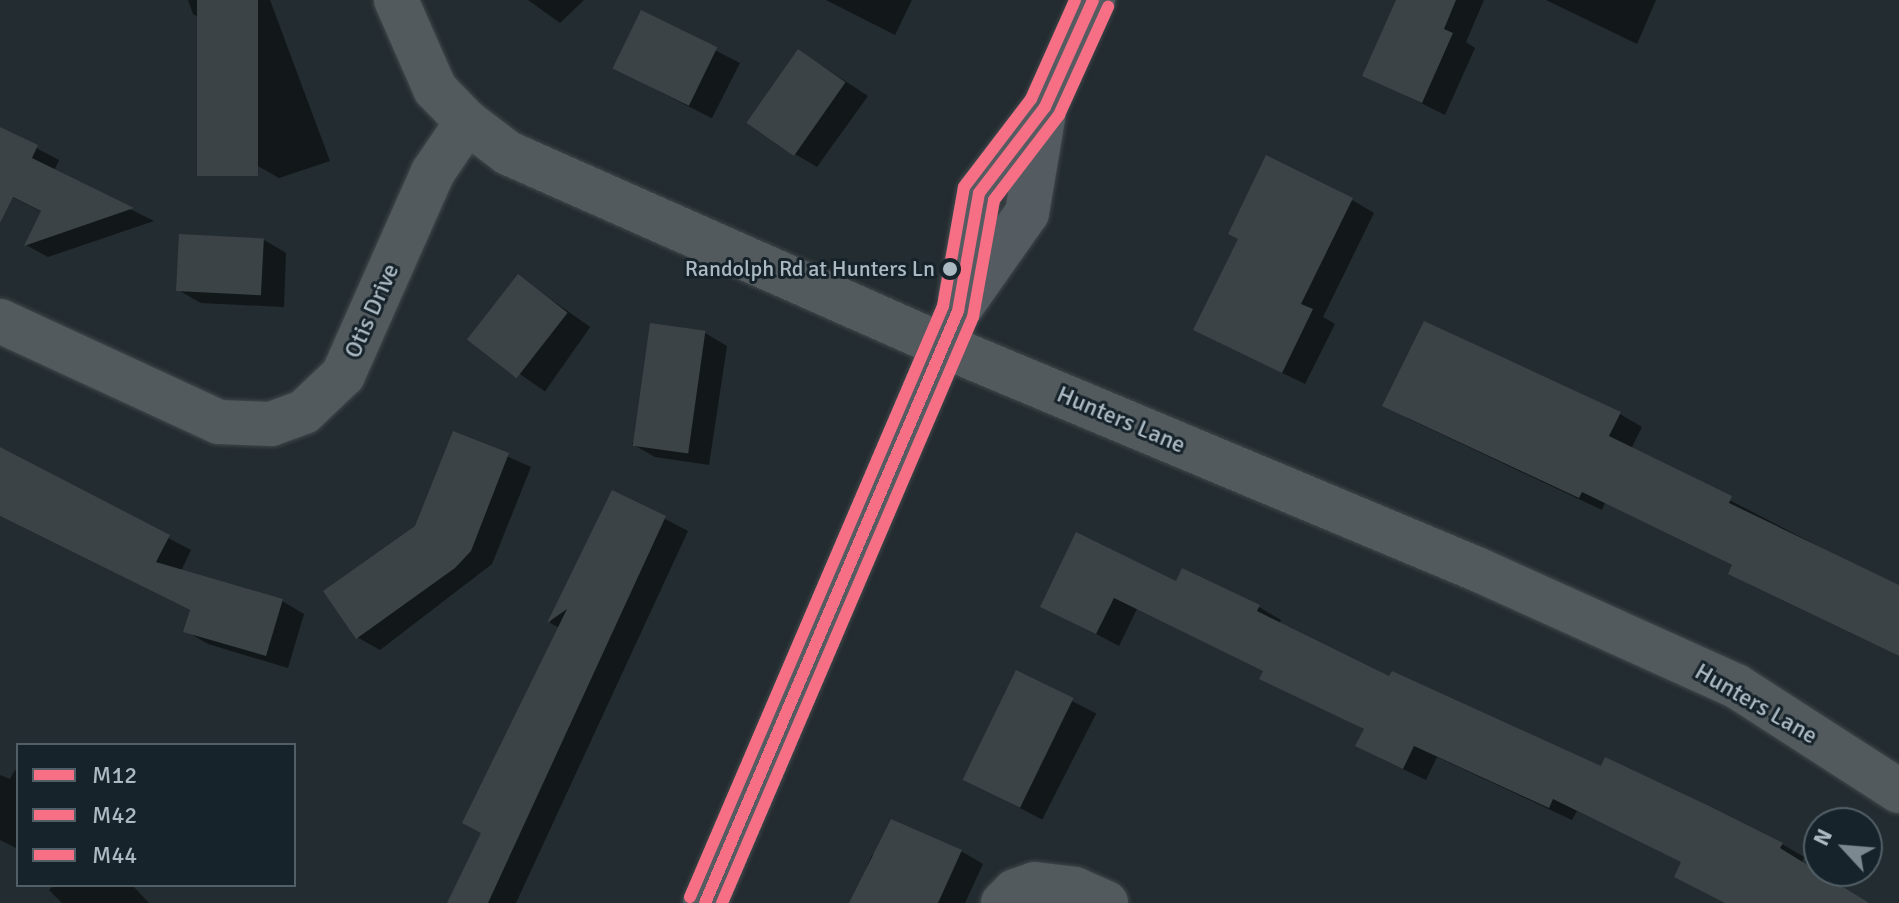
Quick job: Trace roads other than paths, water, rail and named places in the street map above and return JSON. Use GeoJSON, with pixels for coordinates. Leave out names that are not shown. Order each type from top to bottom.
{"type":"FeatureCollection","features":[{"type":"Feature","properties":{"kind":"main road"},"geometry":{"type":"LineString","coordinates":[[705,903],[951,328],[979,193],[1045,107],[1093,0]]}},
{"type":"Feature","properties":{"kind":"street","name":"Hunters Lane"},"geometry":{"type":"LineString","coordinates":[[396,0],[435,89],[467,122],[508,153],[951,328],[1736,686],[1899,791]]}},
{"type":"Feature","properties":{"kind":"street","name":"Otis Drive"},"geometry":{"type":"LineString","coordinates":[[0,321],[219,422],[271,424],[304,412],[343,375],[433,172],[467,122]]}},
{"type":"Feature","properties":{"kind":"street"},"geometry":{"type":"LineString","coordinates":[[1003,903],[1015,891],[1035,884],[1075,889],[1106,903]]}},
{"type":"Feature","properties":{"kind":"place","name":"Randolph Rd at Hunters Ln"},"geometry":{"type":"Point","coordinates":[950,269]}}]}
